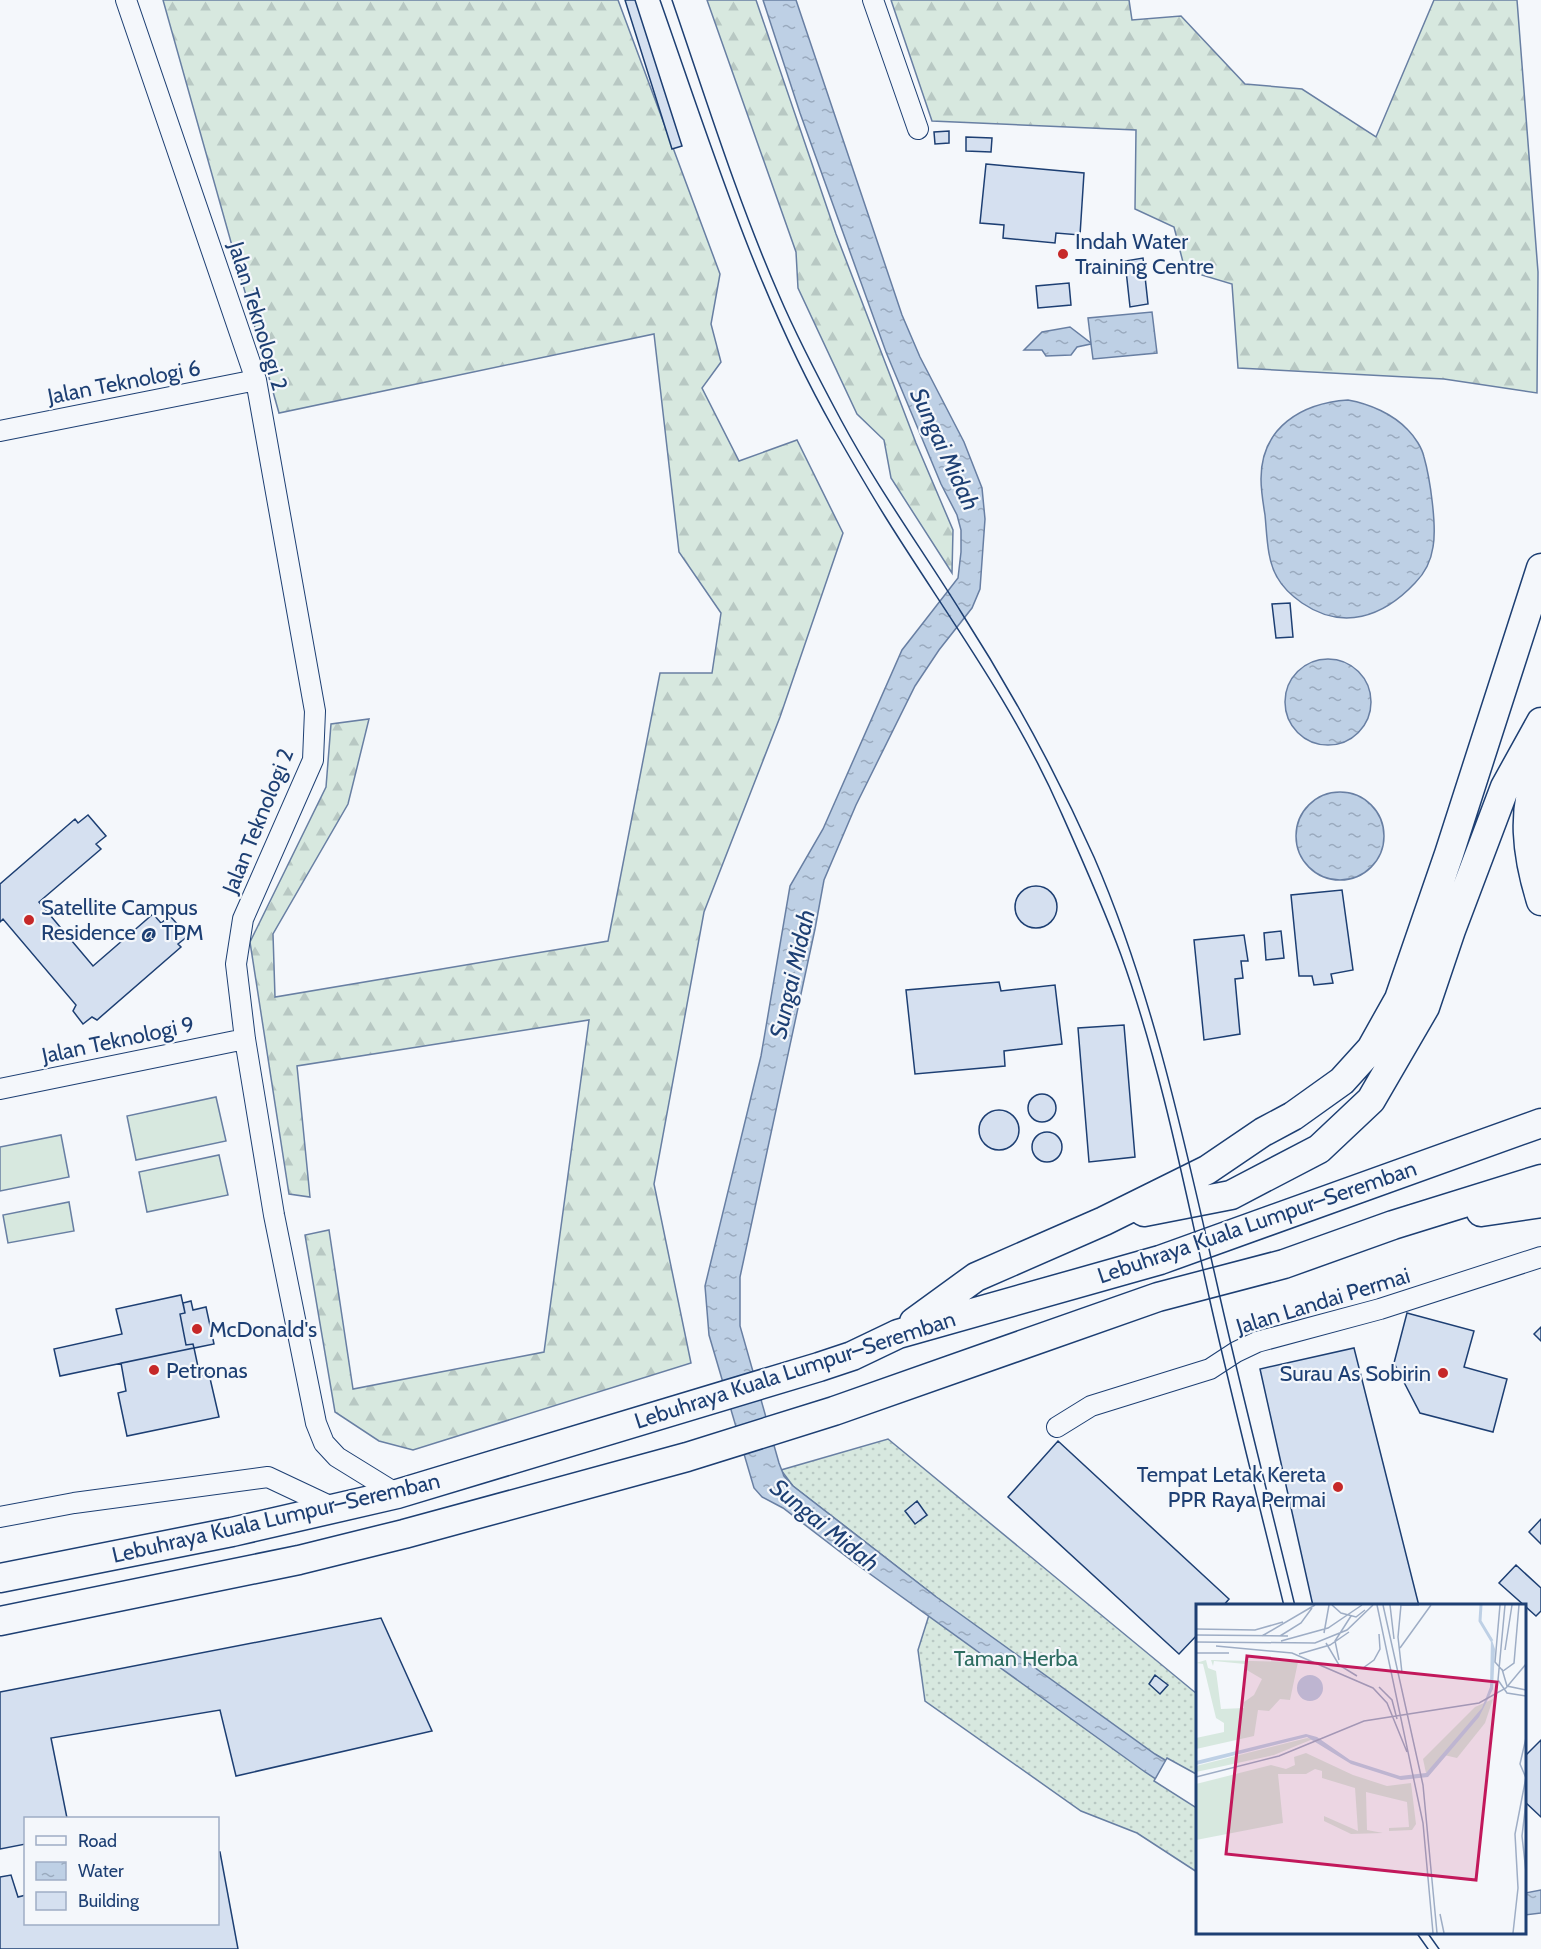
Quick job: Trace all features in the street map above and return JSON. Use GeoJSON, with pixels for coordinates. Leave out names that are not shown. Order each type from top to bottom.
{"type":"FeatureCollection","features":[{"type":"Feature","properties":{"kind":"highway"},"geometry":{"type":"LineString","coordinates":[[898,1334],[976,1277],[1104,1221],[1207,1170],[1263,1132],[1293,1116],[1342,1081],[1371,1049],[1399,999],[1449,854],[1541,568]]}},
{"type":"Feature","properties":{"kind":"highway"},"geometry":{"type":"LineString","coordinates":[[1104,1221],[1232,1195],[1319,1149],[1371,1100],[1425,1008],[1451,930],[1505,787],[1541,722]]}},
{"type":"Feature","properties":{"kind":"highway"},"geometry":{"type":"LineString","coordinates":[[1541,764],[1531,794],[1527,819],[1532,873],[1541,901]]}},
{"type":"Feature","properties":{"kind":"highway","name":"Lebuhraya Kuala Lumpur–Seremban"},"geometry":{"type":"LineString","coordinates":[[0,1578],[127,1554],[397,1494],[819,1367],[852,1356],[898,1334],[1160,1260],[1541,1123]]}},
{"type":"Feature","properties":{"kind":"highway","name":"Lebuhraya Kuala Lumpur–Seremban"},"geometry":{"type":"LineString","coordinates":[[0,1621],[310,1557],[687,1457],[834,1411],[1158,1297],[1284,1264],[1393,1225],[1541,1179]]}},
{"type":"Feature","properties":{"kind":"highway"},"geometry":{"type":"LineString","coordinates":[[1393,1225],[1541,1203]]}},
{"type":"Feature","properties":{"kind":"street","name":"Jalan Teknologi 2"},"geometry":{"type":"LineString","coordinates":[[126,0],[256,380],[315,711],[313,760],[243,919],[236,964],[274,1215],[316,1423],[324,1443],[337,1457],[397,1494]]}},
{"type":"Feature","properties":{"kind":"street"},"geometry":{"type":"LineString","coordinates":[[873,0],[918,129]]}},
{"type":"Feature","properties":{"kind":"street","name":"Jalan Teknologi 6"},"geometry":{"type":"LineString","coordinates":[[0,430],[256,380]]}},
{"type":"Feature","properties":{"kind":"street","name":"Jalan Teknologi 9"},"geometry":{"type":"LineString","coordinates":[[0,1089],[246,1039]]}},
{"type":"Feature","properties":{"kind":"street","name":"Jalan Landai Permai"},"geometry":{"type":"LineString","coordinates":[[1057,1427],[1091,1406],[1210,1369],[1257,1342],[1380,1309],[1541,1257]]}},
{"type":"Feature","properties":{"kind":"street"},"geometry":{"type":"LineString","coordinates":[[0,1517],[74,1503],[268,1477],[336,1509]]}},
{"type":"Feature","properties":{"kind":"green space"},"geometry":{"type":"Polygon","coordinates":[[[163,0],[618,0],[720,274],[711,324],[721,362],[702,388],[739,461],[797,440],[843,533],[780,717],[704,912],[654,1184],[691,1363],[413,1450],[379,1441],[335,1412],[305,1235],[329,1230],[353,1389],[544,1352],[589,1020],[297,1066],[310,1197],[289,1194],[250,942],[326,787],[331,724],[369,719],[348,804],[273,934],[275,997],[608,941],[660,673],[712,673],[721,613],[679,552],[654,334],[279,413],[163,0]]]}},
{"type":"Feature","properties":{"kind":"green space"},"geometry":{"type":"Polygon","coordinates":[[[707,0],[756,0],[836,234],[916,443],[953,530],[952,573],[891,478],[884,440],[857,414],[798,288],[796,252],[707,0]]]}},
{"type":"Feature","properties":{"kind":"green space"},"geometry":{"type":"Polygon","coordinates":[[[891,0],[1129,0],[1132,20],[1181,16],[1245,84],[1302,89],[1376,137],[1434,0],[1517,0],[1538,272],[1537,393],[1444,379],[1238,368],[1232,284],[1185,270],[1174,227],[1135,209],[1136,130],[932,121],[891,0]]]}},
{"type":"Feature","properties":{"kind":"green space"},"geometry":{"type":"Polygon","coordinates":[[[216,1097],[226,1141],[136,1160],[127,1116],[216,1097]]]}},
{"type":"Feature","properties":{"kind":"green space"},"geometry":{"type":"Polygon","coordinates":[[[61,1135],[69,1177],[0,1191],[0,1147],[61,1135]]]}},
{"type":"Feature","properties":{"kind":"green space"},"geometry":{"type":"Polygon","coordinates":[[[219,1155],[228,1195],[147,1212],[139,1172],[219,1155]]]}},
{"type":"Feature","properties":{"kind":"green space"},"geometry":{"type":"Polygon","coordinates":[[[69,1202],[74,1231],[8,1243],[3,1215],[69,1202]]]}},
{"type":"Feature","properties":{"kind":"green space","name":"Taman Herba"},"geometry":{"type":"Polygon","coordinates":[[[888,1439],[1196,1693],[1196,1871],[1137,1833],[1081,1811],[925,1701],[918,1650],[935,1596],[793,1486],[781,1470],[888,1439]]]}},
{"type":"Feature","properties":{"kind":"water","name":"Sungai Midah"},"geometry":{"type":"Polygon","coordinates":[[[763,0],[796,0],[902,315],[920,357],[964,442],[982,488],[985,519],[980,589],[972,608],[939,650],[915,686],[856,805],[824,880],[740,1277],[740,1326],[779,1463],[784,1476],[793,1486],[935,1596],[1155,1754],[1196,1778],[1196,1805],[1145,1772],[852,1561],[783,1508],[762,1497],[754,1488],[709,1335],[705,1286],[761,1056],[790,886],[823,829],[902,650],[958,578],[961,552],[961,530],[957,515],[941,484],[886,352],[800,113],[763,0]]]}},
{"type":"Feature","properties":{"kind":"water"},"geometry":{"type":"Polygon","coordinates":[[[1152,312],[1157,353],[1093,359],[1091,344],[1077,347],[1071,355],[1046,356],[1042,350],[1024,350],[1042,332],[1070,327],[1091,343],[1088,318],[1152,312]]]}},
{"type":"Feature","properties":{"kind":"water"},"geometry":{"type":"Polygon","coordinates":[[[1348,400],[1373,407],[1388,415],[1402,424],[1416,439],[1422,450],[1426,466],[1432,502],[1434,538],[1431,557],[1424,571],[1403,595],[1376,612],[1347,618],[1317,612],[1295,598],[1279,581],[1269,555],[1261,479],[1268,445],[1287,421],[1315,406],[1348,400]]]}},
{"type":"Feature","properties":{"kind":"water"},"geometry":{"type":"Polygon","coordinates":[[[1328,659],[1352,666],[1364,678],[1371,702],[1364,726],[1352,738],[1328,745],[1304,738],[1292,726],[1285,702],[1292,678],[1304,666],[1328,659]]]}},
{"type":"Feature","properties":{"kind":"water"},"geometry":{"type":"Polygon","coordinates":[[[1340,792],[1357,796],[1371,805],[1380,819],[1384,836],[1380,853],[1371,867],[1357,876],[1340,880],[1323,876],[1309,867],[1300,853],[1296,836],[1300,819],[1309,805],[1323,796],[1340,792]]]}},
{"type":"Feature","properties":{"kind":"water"},"geometry":{"type":"Polygon","coordinates":[[[1541,1890],[1541,1913],[1526,1915],[1526,1893],[1541,1890]]]}},
{"type":"Feature","properties":{"kind":"pier"},"geometry":{"type":"Polygon","coordinates":[[[1167,1758],[1196,1774],[1196,1808],[1154,1781],[1167,1758]]]}},
{"type":"Feature","properties":{"kind":"building"},"geometry":{"type":"Polygon","coordinates":[[[625,0],[635,0],[682,146],[672,149],[625,0]]]}},
{"type":"Feature","properties":{"kind":"building"},"geometry":{"type":"Polygon","coordinates":[[[949,131],[949,143],[935,144],[934,132],[949,131]]]}},
{"type":"Feature","properties":{"kind":"building"},"geometry":{"type":"Polygon","coordinates":[[[966,137],[992,138],[991,152],[966,151],[966,137]]]}},
{"type":"Feature","properties":{"kind":"building"},"geometry":{"type":"Polygon","coordinates":[[[986,164],[1084,173],[1080,235],[1056,233],[1055,243],[1003,238],[1004,225],[980,223],[986,164]]]}},
{"type":"Feature","properties":{"kind":"building"},"geometry":{"type":"Polygon","coordinates":[[[1143,258],[1148,304],[1130,307],[1125,261],[1143,258]]]}},
{"type":"Feature","properties":{"kind":"building"},"geometry":{"type":"Polygon","coordinates":[[[1069,283],[1071,305],[1038,308],[1036,286],[1069,283]]]}},
{"type":"Feature","properties":{"kind":"building"},"geometry":{"type":"Polygon","coordinates":[[[1290,603],[1293,637],[1276,638],[1272,604],[1290,603]]]}},
{"type":"Feature","properties":{"kind":"building","name":"Satellite Campus Residence @ TPM"},"geometry":{"type":"Polygon","coordinates":[[[88,815],[106,836],[96,844],[101,849],[39,902],[93,966],[153,914],[161,923],[170,916],[188,936],[178,944],[181,947],[97,1020],[92,1017],[83,1024],[73,1011],[76,1005],[3,919],[0,922],[0,884],[75,819],[78,823],[88,815]]]}},
{"type":"Feature","properties":{"kind":"building"},"geometry":{"type":"Polygon","coordinates":[[[1036,886],[1044,887],[1051,892],[1056,899],[1056,915],[1051,922],[1044,927],[1036,928],[1028,927],[1021,922],[1016,915],[1015,907],[1016,899],[1021,892],[1028,887],[1036,886]]]}},
{"type":"Feature","properties":{"kind":"building"},"geometry":{"type":"Polygon","coordinates":[[[1342,890],[1353,970],[1331,974],[1333,983],[1314,985],[1312,976],[1299,976],[1291,895],[1342,890]]]}},
{"type":"Feature","properties":{"kind":"building"},"geometry":{"type":"Polygon","coordinates":[[[1281,931],[1284,958],[1266,960],[1264,933],[1281,931]]]}},
{"type":"Feature","properties":{"kind":"building"},"geometry":{"type":"Polygon","coordinates":[[[1244,935],[1248,961],[1241,961],[1243,978],[1235,979],[1240,1034],[1204,1040],[1194,940],[1244,935]]]}},
{"type":"Feature","properties":{"kind":"building"},"geometry":{"type":"Polygon","coordinates":[[[999,982],[1001,991],[1055,985],[1062,1044],[1004,1051],[1005,1066],[915,1074],[906,990],[999,982]]]}},
{"type":"Feature","properties":{"kind":"building"},"geometry":{"type":"Polygon","coordinates":[[[1124,1025],[1135,1157],[1089,1162],[1078,1028],[1124,1025]]]}},
{"type":"Feature","properties":{"kind":"building"},"geometry":{"type":"Polygon","coordinates":[[[1042,1094],[1052,1098],[1056,1108],[1052,1118],[1042,1122],[1032,1118],[1028,1108],[1032,1098],[1042,1094]]]}},
{"type":"Feature","properties":{"kind":"building"},"geometry":{"type":"Polygon","coordinates":[[[999,1110],[1013,1116],[1019,1130],[1013,1144],[999,1150],[985,1144],[979,1130],[985,1116],[999,1110]]]}},
{"type":"Feature","properties":{"kind":"building"},"geometry":{"type":"Polygon","coordinates":[[[1047,1132],[1058,1136],[1062,1147],[1058,1158],[1047,1162],[1036,1158],[1032,1147],[1036,1136],[1047,1132]]]}},
{"type":"Feature","properties":{"kind":"building"},"geometry":{"type":"Polygon","coordinates":[[[181,1295],[185,1313],[180,1314],[186,1345],[193,1344],[194,1348],[60,1376],[54,1349],[122,1334],[116,1309],[181,1295]]]}},
{"type":"Feature","properties":{"kind":"building","name":"McDonald's"},"geometry":{"type":"Polygon","coordinates":[[[191,1301],[193,1310],[206,1307],[214,1344],[194,1348],[193,1344],[186,1345],[180,1314],[185,1313],[183,1303],[191,1301]]]}},
{"type":"Feature","properties":{"kind":"building","name":"Surau As Sobirin"},"geometry":{"type":"Polygon","coordinates":[[[1407,1313],[1474,1331],[1464,1367],[1507,1379],[1493,1432],[1420,1413],[1394,1363],[1407,1313]]]}},
{"type":"Feature","properties":{"kind":"building"},"geometry":{"type":"Polygon","coordinates":[[[1541,1327],[1541,1341],[1534,1334],[1541,1327]]]}},
{"type":"Feature","properties":{"kind":"building"},"geometry":{"type":"Polygon","coordinates":[[[194,1348],[200,1376],[209,1374],[219,1417],[127,1436],[118,1393],[126,1391],[121,1363],[194,1348]]]}},
{"type":"Feature","properties":{"kind":"building","name":"Tempat Letak Kereta PPR Raya Permai"},"geometry":{"type":"Polygon","coordinates":[[[1354,1348],[1418,1604],[1313,1604],[1260,1369],[1354,1348]]]}},
{"type":"Feature","properties":{"kind":"building"},"geometry":{"type":"Polygon","coordinates":[[[1058,1441],[1229,1599],[1225,1604],[1196,1604],[1196,1636],[1179,1654],[1008,1497],[1058,1441]]]}},
{"type":"Feature","properties":{"kind":"building"},"geometry":{"type":"Polygon","coordinates":[[[917,1501],[927,1515],[915,1524],[905,1511],[917,1501]]]}},
{"type":"Feature","properties":{"kind":"building"},"geometry":{"type":"Polygon","coordinates":[[[1541,1519],[1541,1544],[1529,1532],[1541,1519]]]}},
{"type":"Feature","properties":{"kind":"building"},"geometry":{"type":"Polygon","coordinates":[[[1516,1565],[1541,1588],[1541,1611],[1536,1616],[1526,1607],[1526,1604],[1523,1604],[1499,1583],[1516,1565]]]}},
{"type":"Feature","properties":{"kind":"building"},"geometry":{"type":"Polygon","coordinates":[[[381,1618],[432,1731],[236,1776],[220,1710],[51,1738],[67,1817],[24,1817],[24,1844],[0,1849],[0,1692],[381,1618]]]}},
{"type":"Feature","properties":{"kind":"building"},"geometry":{"type":"Polygon","coordinates":[[[1155,1675],[1168,1685],[1160,1694],[1149,1684],[1155,1675]]]}},
{"type":"Feature","properties":{"kind":"building"},"geometry":{"type":"Polygon","coordinates":[[[1541,1740],[1541,1817],[1526,1803],[1526,1755],[1541,1740]]]}},
{"type":"Feature","properties":{"kind":"building"},"geometry":{"type":"Polygon","coordinates":[[[220,1852],[238,1949],[0,1949],[0,1877],[11,1875],[18,1897],[24,1896],[24,1925],[219,1925],[220,1852]]]}},
{"type":"Feature","properties":{"kind":"tram line"},"geometry":{"type":"LineString","coordinates":[[660,0],[737,218],[758,272],[806,377],[873,496],[1001,697],[1022,734],[1060,810],[1121,955],[1160,1083],[1284,1604]]}},
{"type":"Feature","properties":{"kind":"tram line"},"geometry":{"type":"LineString","coordinates":[[672,0],[749,222],[801,342],[869,469],[980,641],[1015,701],[1079,825],[1115,908],[1165,1068],[1295,1604]]}},
{"type":"Feature","properties":{"kind":"tram line"},"geometry":{"type":"LineString","coordinates":[[1417,1934],[1428,1949]]}},
{"type":"Feature","properties":{"kind":"tram line"},"geometry":{"type":"LineString","coordinates":[[1428,1934],[1439,1949]]}},
{"type":"Feature","properties":{"kind":"place","name":"Indah Water Training Centre"},"geometry":{"type":"Point","coordinates":[1063,254]}},
{"type":"Feature","properties":{"kind":"place","name":"Satellite Campus Residence @ TPM"},"geometry":{"type":"Point","coordinates":[29,920]}},
{"type":"Feature","properties":{"kind":"place","name":"McDonald's"},"geometry":{"type":"Point","coordinates":[197,1329]}},
{"type":"Feature","properties":{"kind":"place","name":"Petronas"},"geometry":{"type":"Point","coordinates":[154,1370]}},
{"type":"Feature","properties":{"kind":"place","name":"Surau As Sobirin"},"geometry":{"type":"Point","coordinates":[1443,1373]}},
{"type":"Feature","properties":{"kind":"place","name":"Tempat Letak Kereta PPR Raya Permai"},"geometry":{"type":"Point","coordinates":[1338,1487]}}]}
